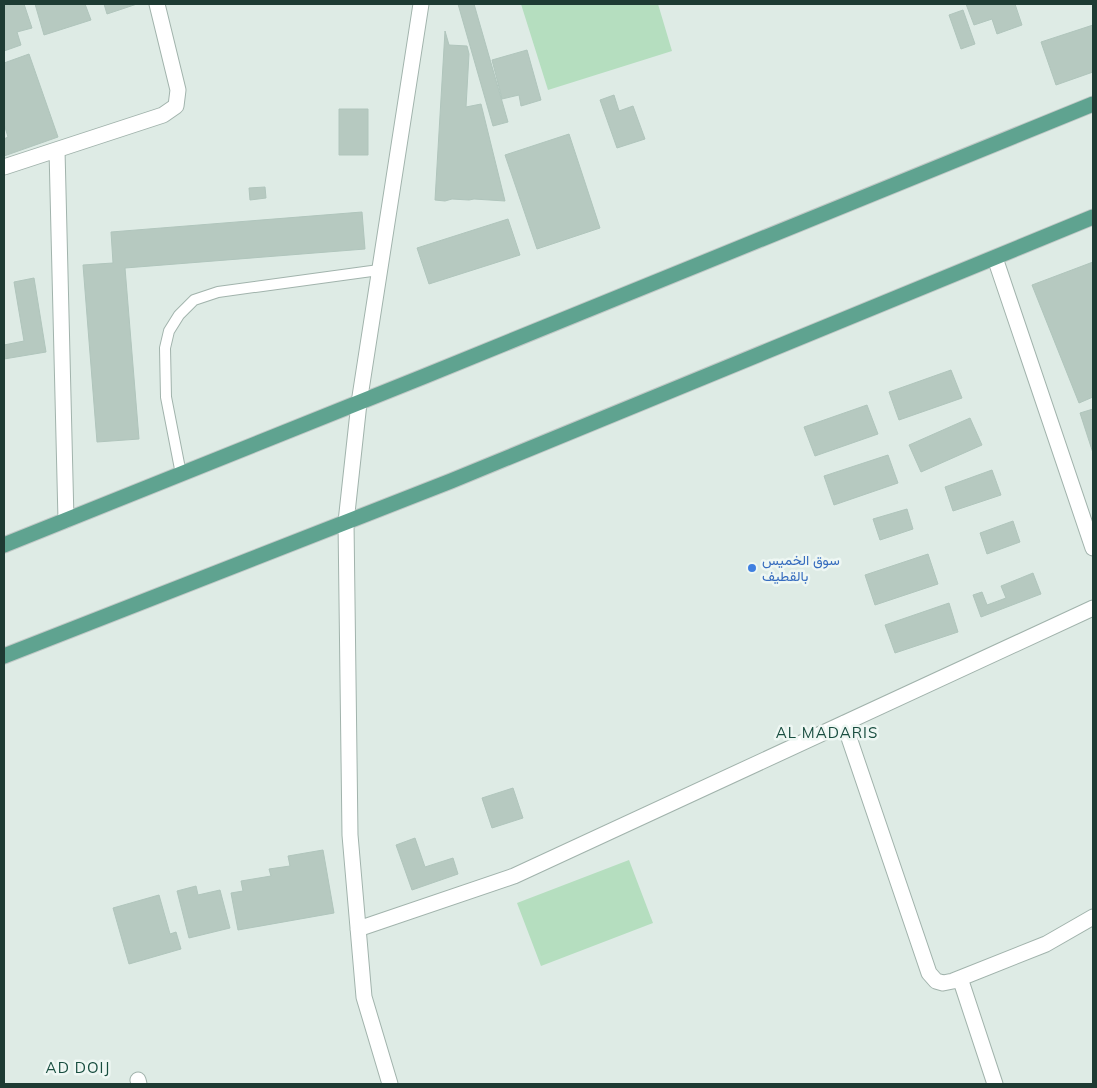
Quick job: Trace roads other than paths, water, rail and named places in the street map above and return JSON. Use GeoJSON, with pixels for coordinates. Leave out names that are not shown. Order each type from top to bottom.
{"type":"FeatureCollection","features":[{"type":"Feature","properties":{"kind":"main road"},"geometry":{"type":"LineString","coordinates":[[4,545],[359,403],[1093,104]]}},
{"type":"Feature","properties":{"kind":"main road"},"geometry":{"type":"LineString","coordinates":[[4,656],[461,477],[1093,217]]}},
{"type":"Feature","properties":{"kind":"street"},"geometry":{"type":"LineString","coordinates":[[4,167],[163,115],[176,106],[178,90],[157,4]]}},
{"type":"Feature","properties":{"kind":"street"},"geometry":{"type":"LineString","coordinates":[[390,1084],[364,997],[350,835],[346,522],[359,403],[421,4]]}},
{"type":"Feature","properties":{"kind":"street"},"geometry":{"type":"LineString","coordinates":[[56,150],[66,520]]}},
{"type":"Feature","properties":{"kind":"street"},"geometry":{"type":"LineString","coordinates":[[995,258],[1093,548]]}},
{"type":"Feature","properties":{"kind":"street"},"geometry":{"type":"LineString","coordinates":[[358,928],[514,876],[1093,608]]}},
{"type":"Feature","properties":{"kind":"street"},"geometry":{"type":"LineString","coordinates":[[844,723],[930,973],[936,981],[944,983],[960,978],[1046,944],[1093,917]]}},
{"type":"Feature","properties":{"kind":"street"},"geometry":{"type":"LineString","coordinates":[[960,978],[995,1084]]}},
{"type":"Feature","properties":{"kind":"lane"},"geometry":{"type":"LineString","coordinates":[[181,474],[166,397],[164,348],[169,331],[179,315],[194,300],[218,292],[379,270]]}},
{"type":"Feature","properties":{"kind":"place","name":"سوق الخميس بالقطيف"},"geometry":{"type":"Point","coordinates":[752,568]}},
{"type":"Feature","properties":{"kind":"district","name":"AL MADARIS"},"geometry":{"type":"Point","coordinates":[827,733]}},
{"type":"Feature","properties":{"kind":"district","name":"AD DOIJ"},"geometry":{"type":"Point","coordinates":[78,1068]}}]}
